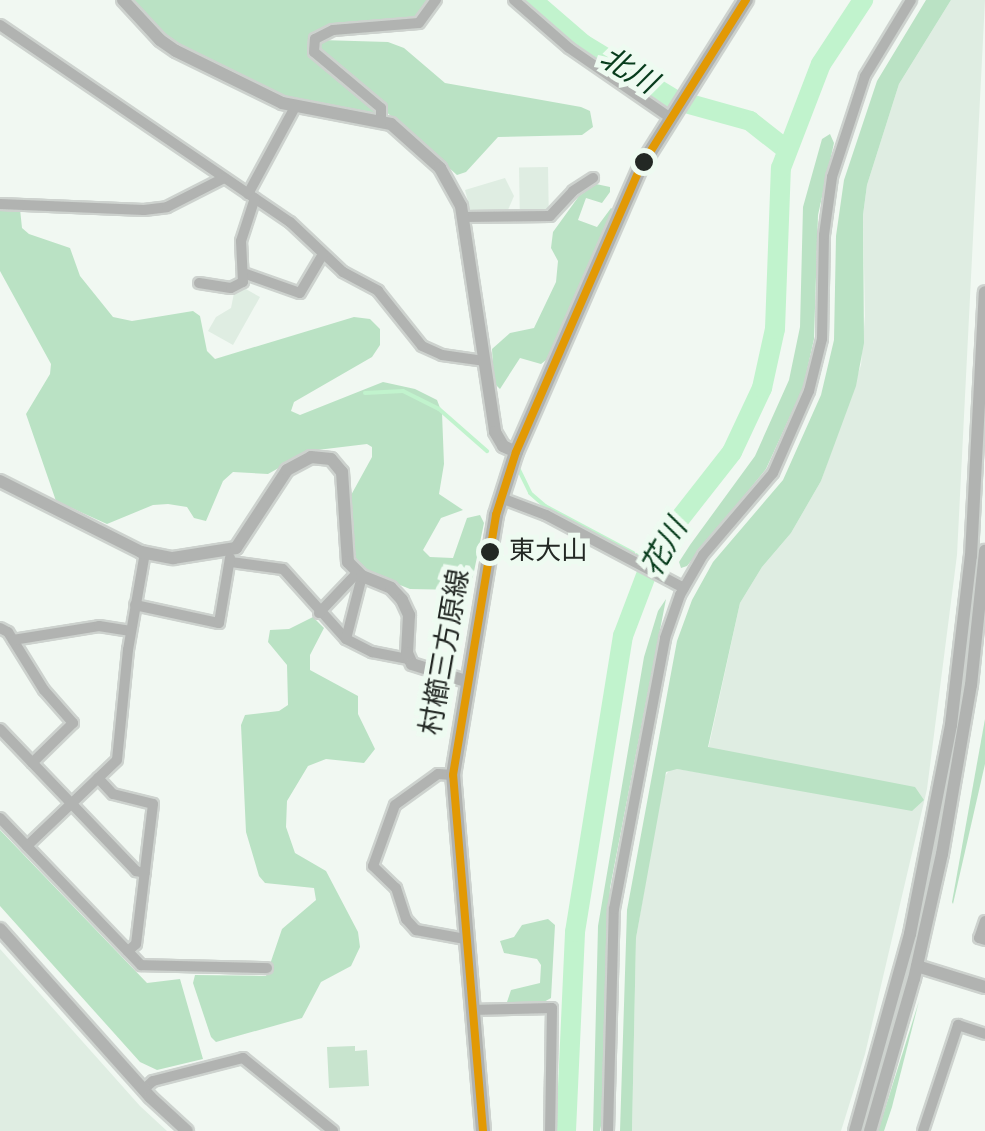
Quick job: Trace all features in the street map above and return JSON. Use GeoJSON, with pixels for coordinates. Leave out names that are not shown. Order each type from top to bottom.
{"type":"FeatureCollection","features":[{"type":"Feature","properties":{"kind":"main road","name":"村櫛三方原線"},"geometry":{"type":"LineString","coordinates":[[482,1131],[452,775],[501,498],[516,452],[632,188],[671,114],[746,0]]}},
{"type":"Feature","properties":{"kind":"street"},"geometry":{"type":"LineString","coordinates":[[123,0],[168,46],[295,107],[381,121],[408,135],[446,174],[463,218],[497,437],[516,452]]}},
{"type":"Feature","properties":{"kind":"street"},"geometry":{"type":"LineString","coordinates":[[381,121],[381,108],[318,56],[315,40],[332,30],[419,22],[436,0]]}},
{"type":"Feature","properties":{"kind":"street"},"geometry":{"type":"LineString","coordinates":[[514,0],[569,48],[671,114]]}},
{"type":"Feature","properties":{"kind":"street"},"geometry":{"type":"LineString","coordinates":[[608,1131],[617,889],[660,660],[684,588],[717,537],[772,473],[810,391],[822,340],[824,235],[832,177],[865,76],[911,0]]}},
{"type":"Feature","properties":{"kind":"street"},"geometry":{"type":"LineString","coordinates":[[0,25],[296,226],[342,272],[378,291],[422,346],[442,355],[484,360]]}},
{"type":"Feature","properties":{"kind":"street"},"geometry":{"type":"LineString","coordinates":[[199,282],[236,288],[246,274],[242,241],[251,196],[295,107]]}},
{"type":"Feature","properties":{"kind":"street"},"geometry":{"type":"LineString","coordinates":[[0,204],[144,210],[167,207],[224,178]]}},
{"type":"Feature","properties":{"kind":"street"},"geometry":{"type":"LineString","coordinates":[[463,218],[550,216],[573,191],[593,178]]}},
{"type":"Feature","properties":{"kind":"street"},"geometry":{"type":"LineString","coordinates":[[246,274],[300,293],[323,254]]}},
{"type":"Feature","properties":{"kind":"street"},"geometry":{"type":"LineString","coordinates":[[855,1131],[907,948],[948,739],[972,542],[985,292]]}},
{"type":"Feature","properties":{"kind":"street"},"geometry":{"type":"LineString","coordinates":[[135,605],[219,623],[229,557],[242,543],[282,475],[306,459],[322,457],[336,462],[342,472],[344,554],[360,575],[391,588],[402,600],[408,615],[408,659]]}},
{"type":"Feature","properties":{"kind":"street"},"geometry":{"type":"LineString","coordinates":[[0,480],[145,554],[229,557],[283,569],[297,580],[318,613],[346,639],[372,652],[408,659],[422,670],[466,681]]}},
{"type":"Feature","properties":{"kind":"street"},"geometry":{"type":"LineString","coordinates":[[501,498],[546,515],[684,588]]}},
{"type":"Feature","properties":{"kind":"street"},"geometry":{"type":"LineString","coordinates":[[870,1131],[917,966],[958,770],[985,551]]}},
{"type":"Feature","properties":{"kind":"street"},"geometry":{"type":"LineString","coordinates":[[27,846],[117,760],[131,631],[145,554]]}},
{"type":"Feature","properties":{"kind":"street"},"geometry":{"type":"LineString","coordinates":[[318,613],[360,575]]}},
{"type":"Feature","properties":{"kind":"street"},"geometry":{"type":"LineString","coordinates":[[346,639],[360,575]]}},
{"type":"Feature","properties":{"kind":"street"},"geometry":{"type":"LineString","coordinates":[[13,640],[100,626],[131,631]]}},
{"type":"Feature","properties":{"kind":"street"},"geometry":{"type":"LineString","coordinates":[[0,628],[13,640],[72,723],[32,763]]}},
{"type":"Feature","properties":{"kind":"street"},"geometry":{"type":"LineString","coordinates":[[0,729],[136,872],[145,872]]}},
{"type":"Feature","properties":{"kind":"street"},"geometry":{"type":"LineString","coordinates":[[452,775],[438,774],[395,805],[373,866],[396,888],[406,919],[416,930],[465,940]]}},
{"type":"Feature","properties":{"kind":"street"},"geometry":{"type":"LineString","coordinates":[[98,778],[114,794],[154,804],[136,944],[128,951]]}},
{"type":"Feature","properties":{"kind":"street"},"geometry":{"type":"LineString","coordinates":[[0,818],[141,965],[267,968]]}},
{"type":"Feature","properties":{"kind":"street"},"geometry":{"type":"LineString","coordinates":[[985,920],[979,938],[985,940]]}},
{"type":"Feature","properties":{"kind":"street"},"geometry":{"type":"LineString","coordinates":[[0,930],[144,1090],[188,1131]]}},
{"type":"Feature","properties":{"kind":"street"},"geometry":{"type":"LineString","coordinates":[[917,966],[985,987]]}},
{"type":"Feature","properties":{"kind":"street"},"geometry":{"type":"LineString","coordinates":[[472,1010],[552,1008],[550,1131]]}},
{"type":"Feature","properties":{"kind":"street"},"geometry":{"type":"LineString","coordinates":[[922,1131],[958,1026],[985,1034]]}},
{"type":"Feature","properties":{"kind":"street"},"geometry":{"type":"LineString","coordinates":[[144,1090],[153,1081],[243,1058],[333,1131]]}},
{"type":"Feature","properties":{"kind":"shaded area"},"geometry":{"type":"Polygon","coordinates":[[[951,0],[985,0],[957,555],[927,789],[865,1054],[841,1131],[632,1131],[636,938],[663,779],[671,768],[703,773],[740,603],[762,567],[791,533],[821,481],[861,365],[867,185],[899,84],[951,0]]]}},
{"type":"Feature","properties":{"kind":"shaded area"},"geometry":{"type":"Polygon","coordinates":[[[548,167],[549,213],[520,213],[519,168],[548,167]]]}},
{"type":"Feature","properties":{"kind":"shaded area"},"geometry":{"type":"Polygon","coordinates":[[[505,178],[514,196],[508,210],[471,213],[465,190],[505,178]]]}},
{"type":"Feature","properties":{"kind":"shaded area"},"geometry":{"type":"Polygon","coordinates":[[[244,288],[260,297],[233,345],[208,331],[216,317],[231,308],[234,293],[244,288]]]}},
{"type":"Feature","properties":{"kind":"shaded area"},"geometry":{"type":"Polygon","coordinates":[[[0,949],[140,1106],[167,1131],[0,1131],[0,949]]]}},
{"type":"Feature","properties":{"kind":"green space"},"geometry":{"type":"Polygon","coordinates":[[[132,0],[433,0],[418,20],[312,37],[311,53],[377,109],[376,113],[276,94],[171,40],[132,0]]]}},
{"type":"Feature","properties":{"kind":"green space"},"geometry":{"type":"Polygon","coordinates":[[[926,0],[951,0],[899,84],[867,185],[863,215],[864,343],[856,386],[821,481],[791,533],[762,567],[740,603],[708,747],[915,787],[924,800],[912,811],[677,769],[666,772],[636,938],[632,1131],[620,1131],[627,910],[677,641],[692,600],[713,562],[783,480],[821,395],[834,340],[836,236],[844,180],[877,81],[926,0]]]}},
{"type":"Feature","properties":{"kind":"green space"},"geometry":{"type":"Polygon","coordinates":[[[321,40],[388,42],[404,48],[445,83],[581,107],[590,111],[593,127],[582,135],[498,137],[466,172],[457,175],[317,50],[321,40]]]}},
{"type":"Feature","properties":{"kind":"green space"},"geometry":{"type":"Polygon","coordinates":[[[830,134],[834,143],[818,215],[814,339],[803,388],[766,469],[687,566],[681,568],[679,562],[690,545],[755,456],[789,380],[800,327],[803,207],[822,139],[830,134]]]}},
{"type":"Feature","properties":{"kind":"green space"},"geometry":{"type":"Polygon","coordinates":[[[596,184],[610,187],[610,192],[602,203],[586,198],[578,220],[597,227],[611,208],[614,210],[550,357],[541,364],[520,358],[500,389],[494,383],[492,349],[510,333],[534,328],[556,282],[558,261],[551,248],[553,232],[579,196],[596,184]]]}},
{"type":"Feature","properties":{"kind":"green space"},"geometry":{"type":"Polygon","coordinates":[[[0,206],[20,209],[22,228],[29,234],[70,248],[80,276],[113,317],[132,321],[193,311],[200,316],[207,351],[215,359],[354,317],[370,319],[380,329],[380,345],[372,357],[294,402],[291,411],[300,415],[383,382],[415,389],[437,400],[442,413],[444,464],[439,494],[463,510],[441,518],[423,550],[430,557],[453,558],[467,518],[480,515],[484,523],[471,586],[461,590],[410,589],[365,571],[353,559],[350,497],[372,457],[372,447],[367,444],[309,451],[268,474],[233,472],[223,481],[206,521],[194,518],[187,507],[168,504],[153,505],[107,524],[56,501],[26,414],[50,374],[51,364],[0,271],[0,206]]]}},
{"type":"Feature","properties":{"kind":"green space"},"geometry":{"type":"Polygon","coordinates":[[[666,599],[610,888],[601,1126],[600,1131],[593,1131],[598,926],[644,657],[658,611],[666,599]]]}},
{"type":"Feature","properties":{"kind":"green space"},"geometry":{"type":"Polygon","coordinates":[[[313,617],[324,628],[310,655],[310,670],[358,696],[358,714],[375,749],[364,763],[326,759],[308,766],[287,801],[286,827],[295,853],[326,871],[358,932],[360,947],[351,966],[321,982],[302,1018],[216,1042],[193,983],[195,975],[266,976],[282,929],[316,900],[314,888],[265,883],[259,876],[246,832],[241,725],[245,715],[279,711],[288,705],[287,665],[268,642],[270,630],[289,629],[313,617]]]}},
{"type":"Feature","properties":{"kind":"green space"},"geometry":{"type":"Polygon","coordinates":[[[985,719],[985,764],[953,904],[952,902],[985,719]]]}},
{"type":"Feature","properties":{"kind":"green space"},"geometry":{"type":"Polygon","coordinates":[[[0,830],[147,983],[180,979],[203,1059],[157,1070],[140,1062],[0,906],[0,830]]]}},
{"type":"Feature","properties":{"kind":"green space"},"geometry":{"type":"Polygon","coordinates":[[[548,919],[555,925],[551,998],[542,1003],[507,1002],[511,990],[540,983],[541,965],[537,959],[504,953],[500,941],[514,937],[522,925],[548,919]]]}},
{"type":"Feature","properties":{"kind":"green space"},"geometry":{"type":"Polygon","coordinates":[[[919,1001],[892,1107],[884,1131],[878,1131],[919,1001]]]}},
{"type":"Feature","properties":{"kind":"green space"},"geometry":{"type":"Polygon","coordinates":[[[355,1046],[355,1051],[367,1050],[369,1086],[329,1088],[327,1047],[355,1046]]]}},
{"type":"Feature","properties":{"kind":"waterway","name":"北川"},"geometry":{"type":"LineString","coordinates":[[532,0],[583,44],[675,100],[750,121],[787,150]]}},
{"type":"Feature","properties":{"kind":"waterway","name":"花川"},"geometry":{"type":"LineString","coordinates":[[566,1131],[575,932],[623,636],[656,549],[732,452],[762,388],[775,329],[781,168],[821,64],[863,0]]}},
{"type":"Feature","properties":{"kind":"waterway"},"geometry":{"type":"LineString","coordinates":[[365,393],[403,391],[439,409],[487,451]]}},
{"type":"Feature","properties":{"kind":"waterway"},"geometry":{"type":"LineString","coordinates":[[519,470],[530,493],[545,506],[633,553]]}},
{"type":"Feature","properties":{"kind":"waterway"},"geometry":{"type":"LineString","coordinates":[[637,555],[650,562]]}},
{"type":"Feature","properties":{"kind":"transit line"},"geometry":{"type":"LineString","coordinates":[[483,1131],[453,775],[496,515],[516,452],[640,168],[746,0]]}},
{"type":"Feature","properties":{"kind":"place","name":"東大山"},"geometry":{"type":"Point","coordinates":[490,552]}}]}
